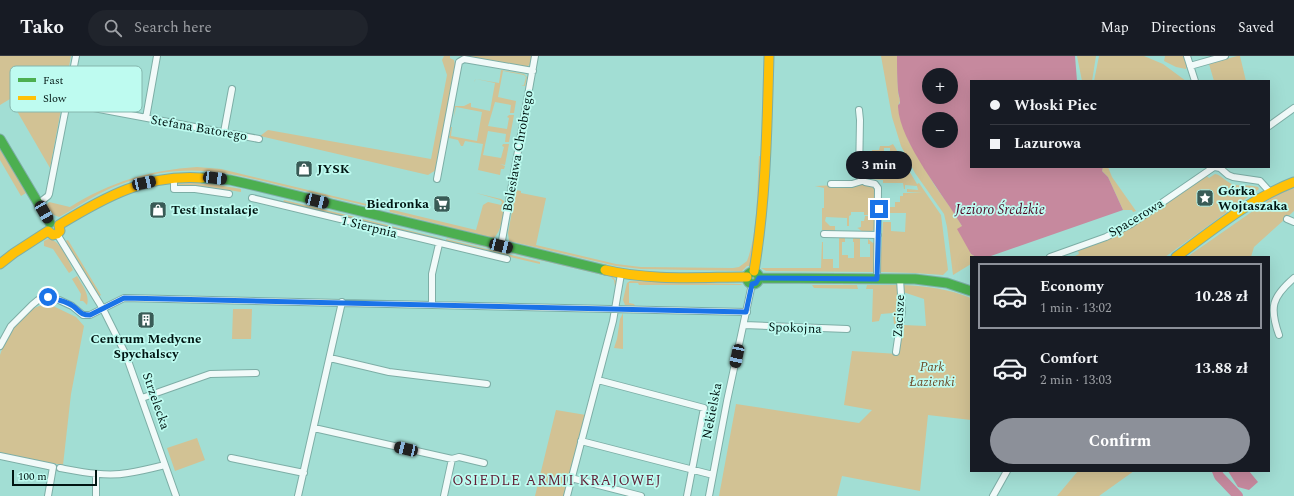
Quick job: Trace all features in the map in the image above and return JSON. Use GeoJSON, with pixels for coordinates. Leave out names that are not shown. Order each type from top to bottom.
{"type":"FeatureCollection","features":[{"type":"Feature","properties":{"kind":"street"},"geometry":{"type":"LineString","coordinates":[[74,66],[76,56]]}},
{"type":"Feature","properties":{"kind":"street"},"geometry":{"type":"LineString","coordinates":[[146,118],[157,56]]}},
{"type":"Feature","properties":{"kind":"street","name":"Bolesława Chrobrego"},"geometry":{"type":"LineString","coordinates":[[501,246],[536,56]]}},
{"type":"Feature","properties":{"kind":"street","name":"Nekielska"},"geometry":{"type":"LineString","coordinates":[[709,496],[727,401],[744,325],[762,221],[765,187],[769,56]]}},
{"type":"Feature","properties":{"kind":"street"},"geometry":{"type":"LineString","coordinates":[[1187,56],[1195,80]]}},
{"type":"Feature","properties":{"kind":"street"},"geometry":{"type":"LineString","coordinates":[[1190,66],[1225,56]]}},
{"type":"Feature","properties":{"kind":"street"},"geometry":{"type":"LineString","coordinates":[[437,179],[459,63],[464,59],[533,71]]}},
{"type":"Feature","properties":{"kind":"street"},"geometry":{"type":"LineString","coordinates":[[224,132],[232,89]]}},
{"type":"Feature","properties":{"kind":"street"},"geometry":{"type":"LineString","coordinates":[[1270,125],[1294,108]]}},
{"type":"Feature","properties":{"kind":"street"},"geometry":{"type":"LineString","coordinates":[[859,110],[859,174],[862,181]]}},
{"type":"Feature","properties":{"kind":"street"},"geometry":{"type":"LineString","coordinates":[[39,203],[49,194],[65,112]]}},
{"type":"Feature","properties":{"kind":"street","name":"Stefana Batorego"},"geometry":{"type":"LineString","coordinates":[[114,112],[259,139]]}},
{"type":"Feature","properties":{"kind":"street","name":"Strzelecka"},"geometry":{"type":"LineString","coordinates":[[0,139],[102,309],[126,355],[176,496]]}},
{"type":"Feature","properties":{"kind":"street","name":"Spacerowa"},"geometry":{"type":"LineString","coordinates":[[1053,256],[1106,237],[1125,227],[1216,168]]}},
{"type":"Feature","properties":{"kind":"street"},"geometry":{"type":"LineString","coordinates":[[1219,168],[1233,177],[1260,181],[1270,192]]}},
{"type":"Feature","properties":{"kind":"street"},"geometry":{"type":"LineString","coordinates":[[174,177],[174,189],[195,189],[229,194]]}},
{"type":"Feature","properties":{"kind":"street"},"geometry":{"type":"LineString","coordinates":[[0,264],[14,253],[89,206],[129,188],[144,183],[174,177],[209,177],[228,180],[621,274],[661,277],[929,280],[947,283],[970,291]]}},
{"type":"Feature","properties":{"kind":"street"},"geometry":{"type":"LineString","coordinates":[[831,184],[852,184],[862,181],[875,184],[878,188],[877,279]]}},
{"type":"Feature","properties":{"kind":"street"},"geometry":{"type":"LineString","coordinates":[[1177,256],[1253,201],[1294,182]]}},
{"type":"Feature","properties":{"kind":"street","name":"1 Sierpnia"},"geometry":{"type":"LineString","coordinates":[[252,198],[439,244],[507,259]]}},
{"type":"Feature","properties":{"kind":"street"},"geometry":{"type":"LineString","coordinates":[[1287,220],[1294,222]]}},
{"type":"Feature","properties":{"kind":"street"},"geometry":{"type":"LineString","coordinates":[[824,234],[878,235]]}},
{"type":"Feature","properties":{"kind":"street"},"geometry":{"type":"LineString","coordinates":[[432,304],[432,274],[439,244]]}},
{"type":"Feature","properties":{"kind":"street"},"geometry":{"type":"LineString","coordinates":[[567,496],[598,380],[615,309],[621,274]]}},
{"type":"Feature","properties":{"kind":"street"},"geometry":{"type":"LineString","coordinates":[[1278,335],[1272,314],[1274,304],[1282,288],[1294,278]]}},
{"type":"Feature","properties":{"kind":"street","name":"Zacisze"},"geometry":{"type":"LineString","coordinates":[[896,352],[902,311],[900,279]]}},
{"type":"Feature","properties":{"kind":"street"},"geometry":{"type":"LineString","coordinates":[[0,346],[11,326],[38,300],[48,297],[72,306],[83,315],[90,315],[124,298],[746,312]]}},
{"type":"Feature","properties":{"kind":"street"},"geometry":{"type":"LineString","coordinates":[[298,496],[342,302]]}},
{"type":"Feature","properties":{"kind":"street","name":"Spokojna"},"geometry":{"type":"LineString","coordinates":[[744,325],[847,330]]}},
{"type":"Feature","properties":{"kind":"street"},"geometry":{"type":"LineString","coordinates":[[330,358],[389,372],[487,384]]}},
{"type":"Feature","properties":{"kind":"street"},"geometry":{"type":"LineString","coordinates":[[142,398],[210,374],[256,373]]}},
{"type":"Feature","properties":{"kind":"street"},"geometry":{"type":"LineString","coordinates":[[598,380],[704,408],[687,496]]}},
{"type":"Feature","properties":{"kind":"street"},"geometry":{"type":"LineString","coordinates":[[314,428],[452,459],[459,457],[484,462]]}},
{"type":"Feature","properties":{"kind":"street"},"geometry":{"type":"LineString","coordinates":[[582,441],[713,475]]}},
{"type":"Feature","properties":{"kind":"street"},"geometry":{"type":"LineString","coordinates":[[0,456],[53,467],[48,496]]}},
{"type":"Feature","properties":{"kind":"street"},"geometry":{"type":"LineString","coordinates":[[231,458],[304,473]]}},
{"type":"Feature","properties":{"kind":"street"},"geometry":{"type":"LineString","coordinates":[[444,496],[452,459]]}},
{"type":"Feature","properties":{"kind":"street"},"geometry":{"type":"LineString","coordinates":[[60,468],[96,474],[128,474],[165,465]]}},
{"type":"Feature","properties":{"kind":"street"},"geometry":{"type":"LineString","coordinates":[[993,496],[1006,472]]}},
{"type":"Feature","properties":{"kind":"street"},"geometry":{"type":"LineString","coordinates":[[96,474],[96,496]]}},
{"type":"Feature","properties":{"kind":"street"},"geometry":{"type":"LineString","coordinates":[[571,478],[641,496]]}},
{"type":"Feature","properties":{"kind":"green space"},"geometry":{"type":"Polygon","coordinates":[[[0,56],[71,56],[69,66],[10,66],[10,99],[0,105],[0,56]]]}},
{"type":"Feature","properties":{"kind":"green space"},"geometry":{"type":"Polygon","coordinates":[[[444,56],[450,56],[450,58],[454,60],[455,65],[436,170],[428,175],[260,136],[268,130],[431,159],[447,75],[442,60],[444,56]]]}},
{"type":"Feature","properties":{"kind":"green space"},"geometry":{"type":"Polygon","coordinates":[[[468,56],[533,56],[531,63],[527,67],[468,56]]]}},
{"type":"Feature","properties":{"kind":"green space"},"geometry":{"type":"Polygon","coordinates":[[[881,56],[897,56],[898,92],[900,101],[898,106],[909,142],[935,186],[962,226],[971,254],[974,256],[970,256],[970,265],[953,275],[944,214],[915,173],[901,146],[892,117],[881,56]]]}},
{"type":"Feature","properties":{"kind":"green space"},"geometry":{"type":"Polygon","coordinates":[[[1077,56],[1096,56],[1092,80],[1082,80],[1077,56]]]}},
{"type":"Feature","properties":{"kind":"green space"},"geometry":{"type":"Polygon","coordinates":[[[1099,56],[1144,56],[1163,64],[1185,80],[1094,80],[1099,56]]]}},
{"type":"Feature","properties":{"kind":"green space"},"geometry":{"type":"Polygon","coordinates":[[[1165,56],[1185,56],[1187,66],[1186,69],[1176,67],[1164,61],[1165,56]]]}},
{"type":"Feature","properties":{"kind":"green space"},"geometry":{"type":"Polygon","coordinates":[[[1240,56],[1246,80],[1214,80],[1209,64],[1240,56]]]}},
{"type":"Feature","properties":{"kind":"green space"},"geometry":{"type":"Polygon","coordinates":[[[501,70],[524,74],[527,77],[525,86],[521,85],[524,85],[526,77],[524,75],[503,71],[498,97],[516,101],[514,113],[510,113],[511,105],[495,102],[488,126],[507,129],[509,118],[507,117],[509,115],[514,115],[509,142],[505,142],[506,134],[488,131],[483,155],[501,158],[504,147],[502,146],[503,144],[509,144],[505,165],[500,164],[505,166],[504,169],[501,169],[500,175],[478,170],[483,144],[465,141],[463,146],[461,146],[458,140],[449,138],[452,127],[451,136],[477,141],[482,112],[456,107],[454,117],[455,106],[464,106],[470,103],[471,107],[490,111],[495,83],[476,79],[499,83],[501,70]]]}},
{"type":"Feature","properties":{"kind":"green space"},"geometry":{"type":"Polygon","coordinates":[[[18,112],[60,112],[50,168],[18,112]]]}},
{"type":"Feature","properties":{"kind":"green space"},"geometry":{"type":"Polygon","coordinates":[[[893,144],[917,184],[919,183],[941,215],[948,270],[943,275],[880,272],[883,222],[891,222],[891,231],[905,232],[906,213],[887,213],[887,215],[883,215],[883,211],[885,211],[885,209],[883,209],[883,200],[886,200],[886,207],[895,207],[895,202],[900,202],[900,196],[903,196],[903,193],[923,193],[907,192],[907,189],[918,190],[917,186],[905,185],[904,189],[903,183],[883,183],[883,180],[867,179],[863,175],[863,172],[877,173],[877,170],[880,170],[880,167],[884,167],[885,159],[896,159],[896,152],[890,152],[890,148],[884,148],[884,152],[882,152],[882,154],[872,153],[872,150],[879,150],[880,146],[889,146],[893,144]]]}},
{"type":"Feature","properties":{"kind":"green space"},"geometry":{"type":"Polygon","coordinates":[[[0,149],[26,193],[21,196],[0,160],[0,149]]]}},
{"type":"Feature","properties":{"kind":"green space"},"geometry":{"type":"Polygon","coordinates":[[[759,156],[763,157],[761,207],[750,266],[747,266],[742,271],[641,269],[616,266],[509,241],[508,233],[516,190],[521,191],[521,193],[546,198],[536,245],[616,264],[641,267],[739,267],[747,261],[751,250],[755,224],[759,156]]]}},
{"type":"Feature","properties":{"kind":"green space"},"geometry":{"type":"Polygon","coordinates":[[[197,167],[221,169],[379,207],[376,208],[245,177],[206,171],[167,172],[146,176],[115,186],[59,217],[54,215],[46,206],[49,202],[70,207],[115,184],[147,174],[197,167]]]}},
{"type":"Feature","properties":{"kind":"green space"},"geometry":{"type":"Polygon","coordinates":[[[1103,168],[1108,168],[1112,177],[1136,211],[1133,212],[1132,210],[1123,210],[1108,177],[1102,171],[1103,168]]]}},
{"type":"Feature","properties":{"kind":"green space"},"geometry":{"type":"Polygon","coordinates":[[[1215,174],[1232,184],[1255,186],[1259,189],[1166,256],[1075,256],[1079,254],[1078,251],[1108,239],[1132,226],[1207,176],[1209,178],[1215,174]]]}},
{"type":"Feature","properties":{"kind":"green space"},"geometry":{"type":"Polygon","coordinates":[[[178,184],[212,184],[241,189],[241,192],[209,187],[179,186],[178,184]]]}},
{"type":"Feature","properties":{"kind":"green space"},"geometry":{"type":"Polygon","coordinates":[[[864,184],[873,187],[875,192],[875,229],[870,232],[866,232],[857,228],[861,227],[861,221],[864,221],[865,216],[870,216],[869,212],[868,215],[864,215],[864,212],[851,212],[851,215],[849,216],[849,226],[847,226],[847,218],[826,217],[825,221],[830,226],[835,226],[835,231],[822,230],[824,188],[815,186],[864,184]]]}},
{"type":"Feature","properties":{"kind":"green space"},"geometry":{"type":"Polygon","coordinates":[[[1294,188],[1294,211],[1254,247],[1251,256],[1188,256],[1276,195],[1294,188]]]}},
{"type":"Feature","properties":{"kind":"green space"},"geometry":{"type":"Polygon","coordinates":[[[476,193],[504,201],[502,221],[497,235],[494,238],[390,212],[389,209],[476,230],[483,205],[488,202],[501,205],[502,202],[500,200],[476,193]]]}},
{"type":"Feature","properties":{"kind":"green space"},"geometry":{"type":"Polygon","coordinates":[[[284,200],[355,217],[354,220],[283,202],[284,200]]]}},
{"type":"Feature","properties":{"kind":"green space"},"geometry":{"type":"Polygon","coordinates":[[[359,218],[443,239],[442,241],[358,221],[359,218]]]}},
{"type":"Feature","properties":{"kind":"green space"},"geometry":{"type":"Polygon","coordinates":[[[447,236],[612,276],[616,281],[616,288],[614,280],[611,277],[447,238],[447,236]]]}},
{"type":"Feature","properties":{"kind":"green space"},"geometry":{"type":"Polygon","coordinates":[[[839,238],[845,238],[845,242],[842,242],[842,255],[848,255],[848,258],[854,258],[853,238],[860,238],[860,257],[870,257],[870,244],[868,244],[868,239],[873,243],[875,242],[875,272],[766,271],[761,268],[821,268],[823,242],[823,259],[833,259],[833,268],[839,268],[839,238]]]}},
{"type":"Feature","properties":{"kind":"green space"},"geometry":{"type":"Polygon","coordinates":[[[48,239],[56,242],[60,246],[73,270],[69,273],[53,249],[44,246],[44,241],[48,239]]]}},
{"type":"Feature","properties":{"kind":"green space"},"geometry":{"type":"Polygon","coordinates":[[[446,239],[540,262],[540,264],[446,242],[446,239]]]}},
{"type":"Feature","properties":{"kind":"green space"},"geometry":{"type":"Polygon","coordinates":[[[68,240],[101,295],[98,297],[65,241],[68,240]]]}},
{"type":"Feature","properties":{"kind":"green space"},"geometry":{"type":"Polygon","coordinates":[[[77,276],[86,293],[88,301],[87,305],[83,301],[80,301],[81,294],[72,279],[77,276]]]}},
{"type":"Feature","properties":{"kind":"green space"},"geometry":{"type":"Polygon","coordinates":[[[630,281],[743,285],[639,285],[638,283],[629,283],[629,303],[634,304],[635,306],[625,305],[623,300],[627,283],[630,281]]]}},
{"type":"Feature","properties":{"kind":"green space"},"geometry":{"type":"Polygon","coordinates":[[[812,285],[857,285],[858,289],[814,288],[812,285]]]}},
{"type":"Feature","properties":{"kind":"green space"},"geometry":{"type":"Polygon","coordinates":[[[867,285],[898,285],[901,301],[898,324],[894,324],[893,313],[881,314],[879,321],[872,322],[873,289],[866,289],[867,285]]]}},
{"type":"Feature","properties":{"kind":"green space","name":"Park Łazienki"},"geometry":{"type":"Polygon","coordinates":[[[903,285],[920,286],[937,288],[970,298],[970,420],[928,415],[920,491],[842,476],[837,496],[719,496],[736,404],[859,423],[872,410],[844,405],[852,351],[898,354],[903,325],[926,326],[924,299],[903,292],[903,285]]]}},
{"type":"Feature","properties":{"kind":"green space"},"geometry":{"type":"Polygon","coordinates":[[[42,305],[51,305],[76,317],[84,326],[71,394],[63,465],[0,454],[1,352],[12,331],[29,312],[42,305]]]}},
{"type":"Feature","properties":{"kind":"green space"},"geometry":{"type":"Polygon","coordinates":[[[233,309],[252,309],[251,339],[232,339],[233,309]]]}},
{"type":"Feature","properties":{"kind":"green space"},"geometry":{"type":"Polygon","coordinates":[[[623,313],[623,349],[614,348],[620,319],[623,313]]]}},
{"type":"Feature","properties":{"kind":"green space"},"geometry":{"type":"Polygon","coordinates":[[[556,410],[586,415],[564,496],[535,496],[556,410]]]}},
{"type":"Feature","properties":{"kind":"green space"},"geometry":{"type":"Polygon","coordinates":[[[197,438],[205,460],[175,471],[167,448],[197,438]]]}},
{"type":"Feature","properties":{"kind":"green space"},"geometry":{"type":"Polygon","coordinates":[[[1077,472],[1133,472],[1099,496],[1057,496],[1077,472]]]}},
{"type":"Feature","properties":{"kind":"water","name":"Jezioro Średzkie"},"geometry":{"type":"Polygon","coordinates":[[[897,56],[1075,56],[1077,80],[970,80],[970,168],[1103,168],[1102,171],[1108,177],[1123,210],[991,256],[974,256],[971,254],[957,229],[962,226],[914,152],[906,136],[898,107],[900,102],[898,92],[897,56]]]}},
{"type":"Feature","properties":{"kind":"water"},"geometry":{"type":"Polygon","coordinates":[[[1229,472],[1250,472],[1258,482],[1249,490],[1238,487],[1229,472]]]}},
{"type":"Feature","properties":{"kind":"waterway"},"geometry":{"type":"LineString","coordinates":[[1217,472],[1219,476],[1238,496]]}},
{"type":"Feature","properties":{"kind":"traffic: fast"},"geometry":{"type":"LineString","coordinates":[[0,139],[50,223]]}},
{"type":"Feature","properties":{"kind":"traffic: fast"},"geometry":{"type":"LineString","coordinates":[[202,178],[230,180],[248,184],[605,270]]}},
{"type":"Feature","properties":{"kind":"traffic: fast"},"geometry":{"type":"LineString","coordinates":[[751,272],[755,272],[759,278],[755,284],[751,284],[747,280],[747,276],[751,272]]}},
{"type":"Feature","properties":{"kind":"traffic: fast"},"geometry":{"type":"LineString","coordinates":[[759,278],[915,279],[947,283],[970,291]]}},
{"type":"Feature","properties":{"kind":"traffic: slow"},"geometry":{"type":"LineString","coordinates":[[754,271],[761,218],[767,137],[769,56]]}},
{"type":"Feature","properties":{"kind":"traffic: slow"},"geometry":{"type":"LineString","coordinates":[[59,225],[93,205],[144,184],[162,180],[202,178]]}},
{"type":"Feature","properties":{"kind":"traffic: slow"},"geometry":{"type":"LineString","coordinates":[[1177,256],[1218,225],[1247,206],[1294,182]]}},
{"type":"Feature","properties":{"kind":"traffic: slow"},"geometry":{"type":"LineString","coordinates":[[48,231],[53,235],[57,234],[60,231],[59,225]]}},
{"type":"Feature","properties":{"kind":"traffic: slow"},"geometry":{"type":"LineString","coordinates":[[0,264],[48,231]]}},
{"type":"Feature","properties":{"kind":"traffic: slow"},"geometry":{"type":"LineString","coordinates":[[605,270],[640,276],[658,277],[747,277]]}},
{"type":"Feature","properties":{"kind":"place","name":"JYSK"},"geometry":{"type":"Point","coordinates":[304,169]}},
{"type":"Feature","properties":{"kind":"place","name":"Górka Wojtaszaka"},"geometry":{"type":"Point","coordinates":[1205,198]}},
{"type":"Feature","properties":{"kind":"place","name":"Biedronka"},"geometry":{"type":"Point","coordinates":[442,204]}},
{"type":"Feature","properties":{"kind":"place","name":"Test Instalacje"},"geometry":{"type":"Point","coordinates":[158,210]}},
{"type":"Feature","properties":{"kind":"place","name":"Centrum Medycne Spychalscy"},"geometry":{"type":"Point","coordinates":[146,320]}},
{"type":"Feature","properties":{"kind":"district","name":"OSIEDLE ARMII KRAJOWEJ"},"geometry":{"type":"Point","coordinates":[557,480]}},
{"type":"Feature","properties":{"kind":"route"},"geometry":{"type":"LineString","coordinates":[[48,297],[72,306],[83,315],[90,315],[124,298],[746,312],[752,284],[756,283],[759,278],[877,279],[879,209]]}}]}
